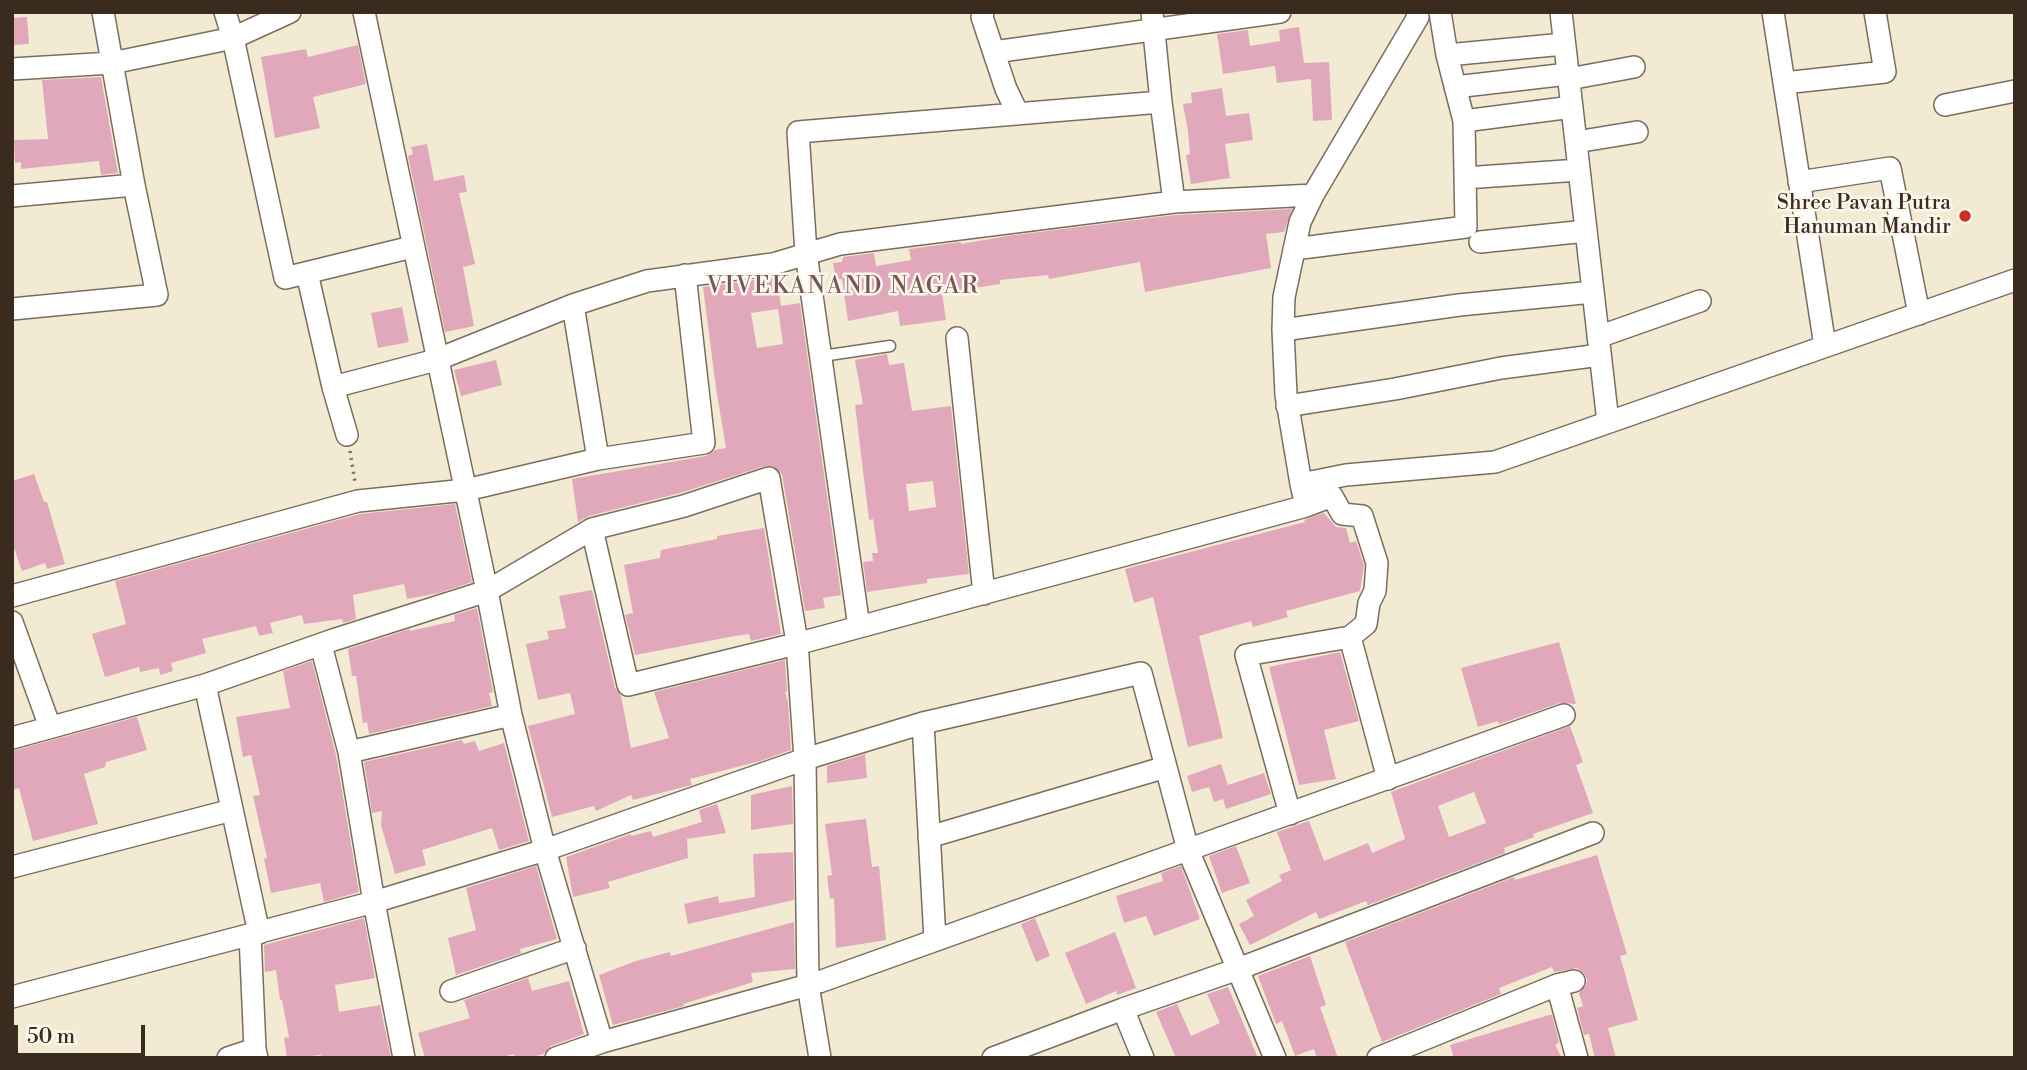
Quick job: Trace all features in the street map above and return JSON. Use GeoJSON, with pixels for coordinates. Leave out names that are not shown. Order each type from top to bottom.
{"type":"FeatureCollection","features":[{"type":"Feature","properties":{"kind":"street"},"geometry":{"type":"LineString","coordinates":[[12,309],[157,295],[103,12]]}},
{"type":"Feature","properties":{"kind":"street"},"geometry":{"type":"LineString","coordinates":[[225,12],[285,278],[412,247]]}},
{"type":"Feature","properties":{"kind":"street"},"geometry":{"type":"LineString","coordinates":[[12,69],[112,63],[233,38],[290,12]]}},
{"type":"Feature","properties":{"kind":"street"},"geometry":{"type":"LineString","coordinates":[[364,12],[511,715],[545,850],[601,1042]]}},
{"type":"Feature","properties":{"kind":"street"},"geometry":{"type":"LineString","coordinates":[[983,12],[982,17],[1006,89],[1018,114]]}},
{"type":"Feature","properties":{"kind":"street"},"geometry":{"type":"LineString","coordinates":[[994,52],[1153,22],[1280,12]]}},
{"type":"Feature","properties":{"kind":"street"},"geometry":{"type":"LineString","coordinates":[[1294,249],[1466,227],[1464,121],[1447,55],[1440,12],[1418,15],[1300,222],[1294,249],[1284,297],[1283,330],[1287,406],[1306,506]]}},
{"type":"Feature","properties":{"kind":"street"},"geometry":{"type":"LineString","coordinates":[[1561,12],[1608,422]]}},
{"type":"Feature","properties":{"kind":"street"},"geometry":{"type":"LineString","coordinates":[[1773,12],[1825,346]]}},
{"type":"Feature","properties":{"kind":"street"},"geometry":{"type":"LineString","coordinates":[[1784,83],[1885,72],[1875,12]]}},
{"type":"Feature","properties":{"kind":"street"},"geometry":{"type":"LineString","coordinates":[[1153,22],[1174,202]]}},
{"type":"Feature","properties":{"kind":"street"},"geometry":{"type":"LineString","coordinates":[[1447,55],[1564,44]]}},
{"type":"Feature","properties":{"kind":"street"},"geometry":{"type":"LineString","coordinates":[[1455,87],[1568,77],[1633,67]]}},
{"type":"Feature","properties":{"kind":"street"},"geometry":{"type":"LineString","coordinates":[[1945,105],[2015,91]]}},
{"type":"Feature","properties":{"kind":"street"},"geometry":{"type":"LineString","coordinates":[[859,627],[806,253],[798,132],[1161,102]]}},
{"type":"Feature","properties":{"kind":"street"},"geometry":{"type":"LineString","coordinates":[[1464,121],[1572,107]]}},
{"type":"Feature","properties":{"kind":"street"},"geometry":{"type":"LineString","coordinates":[[1576,142],[1637,132]]}},
{"type":"Feature","properties":{"kind":"street"},"geometry":{"type":"LineString","coordinates":[[1799,182],[1890,168],[1919,314]]}},
{"type":"Feature","properties":{"kind":"street"},"geometry":{"type":"LineString","coordinates":[[1465,178],[1579,170]]}},
{"type":"Feature","properties":{"kind":"street"},"geometry":{"type":"LineString","coordinates":[[12,196],[134,185]]}},
{"type":"Feature","properties":{"kind":"street"},"geometry":{"type":"LineString","coordinates":[[333,387],[436,360],[573,305],[647,281],[773,264],[840,243],[1174,202],[1313,195]]}},
{"type":"Feature","properties":{"kind":"street"},"geometry":{"type":"LineString","coordinates":[[1480,242],[1586,230]]}},
{"type":"Feature","properties":{"kind":"street"},"geometry":{"type":"LineString","coordinates":[[307,273],[347,435]]}},
{"type":"Feature","properties":{"kind":"street"},"geometry":{"type":"LineString","coordinates":[[12,596],[358,501],[466,490],[598,459],[704,443],[685,275]]}},
{"type":"Feature","properties":{"kind":"street"},"geometry":{"type":"LineString","coordinates":[[1301,484],[1346,475],[1495,462],[2015,280]]}},
{"type":"Feature","properties":{"kind":"street"},"geometry":{"type":"LineString","coordinates":[[1283,330],[1459,305],[1593,292]]}},
{"type":"Feature","properties":{"kind":"street"},"geometry":{"type":"LineString","coordinates":[[1287,406],[1395,389],[1599,346],[1700,301]]}},
{"type":"Feature","properties":{"kind":"street"},"geometry":{"type":"LineString","coordinates":[[573,305],[598,459]]}},
{"type":"Feature","properties":{"kind":"street"},"geometry":{"type":"LineString","coordinates":[[957,338],[984,594]]}},
{"type":"Feature","properties":{"kind":"street"},"geometry":{"type":"LineString","coordinates":[[12,738],[205,685],[486,591],[592,529],[684,506],[769,478],[797,642],[805,759],[808,985],[820,1058]]}},
{"type":"Feature","properties":{"kind":"street"},"geometry":{"type":"LineString","coordinates":[[592,529],[628,685],[984,594],[1306,506],[1332,496],[1342,514],[1362,516],[1377,563],[1375,591],[1369,603],[1367,624],[1350,637],[1246,655],[1290,814]]}},
{"type":"Feature","properties":{"kind":"street"},"geometry":{"type":"LineString","coordinates":[[12,622],[50,727]]}},
{"type":"Feature","properties":{"kind":"street"},"geometry":{"type":"LineString","coordinates":[[1350,637],[1388,779]]}},
{"type":"Feature","properties":{"kind":"street"},"geometry":{"type":"LineString","coordinates":[[321,645],[349,752],[404,1058]]}},
{"type":"Feature","properties":{"kind":"street"},"geometry":{"type":"LineString","coordinates":[[12,997],[374,902],[545,850],[805,759],[923,723],[1141,673],[1188,850],[1275,1058]]}},
{"type":"Feature","properties":{"kind":"street"},"geometry":{"type":"LineString","coordinates":[[205,685],[255,934],[256,1054],[228,1058]]}},
{"type":"Feature","properties":{"kind":"street"},"geometry":{"type":"LineString","coordinates":[[349,752],[511,715]]}},
{"type":"Feature","properties":{"kind":"street"},"geometry":{"type":"LineString","coordinates":[[556,1058],[601,1042],[808,985],[1564,715]]}},
{"type":"Feature","properties":{"kind":"street"},"geometry":{"type":"LineString","coordinates":[[923,723],[935,940]]}},
{"type":"Feature","properties":{"kind":"street"},"geometry":{"type":"LineString","coordinates":[[929,837],[1167,767]]}},
{"type":"Feature","properties":{"kind":"street"},"geometry":{"type":"LineString","coordinates":[[12,867],[232,810]]}},
{"type":"Feature","properties":{"kind":"street"},"geometry":{"type":"LineString","coordinates":[[993,1058],[1238,969],[1593,833]]}},
{"type":"Feature","properties":{"kind":"street"},"geometry":{"type":"LineString","coordinates":[[451,991],[575,948]]}},
{"type":"Feature","properties":{"kind":"street"},"geometry":{"type":"LineString","coordinates":[[1378,1058],[1566,983],[1577,1058]]}},
{"type":"Feature","properties":{"kind":"street"},"geometry":{"type":"LineString","coordinates":[[1123,1009],[1143,1058]]}},
{"type":"Feature","properties":{"kind":"lane"},"geometry":{"type":"LineString","coordinates":[[822,356],[890,346]]}},
{"type":"Feature","properties":{"kind":"path"},"geometry":{"type":"LineString","coordinates":[[347,435],[358,501]]}},
{"type":"Feature","properties":{"kind":"building"},"geometry":{"type":"Polygon","coordinates":[[[27,17],[29,44],[12,45],[12,18],[27,17]]]}},
{"type":"Feature","properties":{"kind":"building"},"geometry":{"type":"Polygon","coordinates":[[[1299,27],[1304,63],[1329,62],[1332,120],[1313,121],[1311,79],[1277,83],[1275,66],[1223,74],[1217,34],[1248,30],[1250,46],[1280,41],[1279,30],[1299,27]]]}},
{"type":"Feature","properties":{"kind":"building"},"geometry":{"type":"Polygon","coordinates":[[[358,45],[366,84],[313,97],[320,128],[275,138],[261,57],[306,49],[308,57],[358,45]]]}},
{"type":"Feature","properties":{"kind":"building"},"geometry":{"type":"Polygon","coordinates":[[[101,77],[118,173],[101,175],[99,161],[21,169],[21,162],[15,163],[14,140],[48,139],[42,80],[101,77]]]}},
{"type":"Feature","properties":{"kind":"building"},"geometry":{"type":"Polygon","coordinates":[[[1222,88],[1226,116],[1249,113],[1253,140],[1225,144],[1230,178],[1191,184],[1186,155],[1190,154],[1188,131],[1183,104],[1192,103],[1191,93],[1222,88]]]}},
{"type":"Feature","properties":{"kind":"building"},"geometry":{"type":"Polygon","coordinates":[[[427,144],[434,181],[464,175],[467,192],[459,193],[475,264],[463,267],[474,326],[445,332],[408,156],[413,154],[411,147],[427,144]]]}},
{"type":"Feature","properties":{"kind":"building"},"geometry":{"type":"Polygon","coordinates":[[[1292,209],[1284,232],[1266,234],[1271,268],[1145,292],[1140,262],[1049,279],[1048,275],[1000,280],[1000,284],[942,293],[946,320],[900,326],[898,311],[848,321],[842,279],[836,280],[833,263],[842,262],[843,257],[874,253],[876,266],[911,260],[909,249],[1175,215],[1292,209]]]}},
{"type":"Feature","properties":{"kind":"building"},"geometry":{"type":"Polygon","coordinates":[[[777,277],[781,306],[800,303],[841,595],[823,598],[825,608],[805,611],[782,474],[773,466],[589,516],[578,522],[572,479],[706,456],[715,450],[726,448],[703,287],[777,277]],[[778,309],[751,313],[757,348],[783,344],[778,309]]]}},
{"type":"Feature","properties":{"kind":"building"},"geometry":{"type":"Polygon","coordinates":[[[402,307],[409,342],[378,348],[371,313],[402,307]]]}},
{"type":"Feature","properties":{"kind":"building"},"geometry":{"type":"Polygon","coordinates":[[[887,354],[889,365],[904,363],[912,411],[951,406],[969,574],[927,579],[927,583],[867,592],[863,562],[873,561],[872,553],[878,553],[873,519],[869,520],[855,405],[863,404],[855,360],[887,354]],[[933,481],[906,484],[909,511],[936,507],[933,481]]]}},
{"type":"Feature","properties":{"kind":"building"},"geometry":{"type":"Polygon","coordinates":[[[496,360],[502,385],[461,396],[454,370],[496,360]]]}},
{"type":"Feature","properties":{"kind":"building"},"geometry":{"type":"Polygon","coordinates":[[[34,474],[44,502],[47,502],[65,564],[47,569],[45,563],[22,571],[12,542],[12,481],[34,474]]]}},
{"type":"Feature","properties":{"kind":"building"},"geometry":{"type":"Polygon","coordinates":[[[455,504],[472,582],[439,593],[407,599],[404,584],[353,595],[356,619],[343,623],[342,619],[304,624],[302,615],[270,623],[273,633],[259,636],[256,626],[202,639],[206,653],[171,663],[173,671],[160,675],[159,668],[140,672],[139,667],[105,677],[92,634],[126,624],[115,581],[360,514],[455,504]]]}},
{"type":"Feature","properties":{"kind":"building"},"geometry":{"type":"Polygon","coordinates":[[[1324,513],[1336,527],[1346,528],[1350,543],[1356,541],[1364,565],[1360,591],[1286,611],[1288,617],[1253,627],[1251,621],[1199,636],[1223,738],[1188,747],[1153,597],[1134,603],[1125,569],[1305,522],[1304,520],[1324,513]]]}},
{"type":"Feature","properties":{"kind":"building"},"geometry":{"type":"Polygon","coordinates":[[[764,528],[781,634],[751,641],[749,634],[735,636],[635,655],[625,615],[633,613],[624,565],[660,558],[661,550],[764,528]]]}},
{"type":"Feature","properties":{"kind":"building"},"geometry":{"type":"Polygon","coordinates":[[[592,590],[615,688],[621,696],[631,748],[669,738],[654,692],[785,660],[785,692],[791,750],[690,779],[692,785],[633,800],[631,795],[596,811],[594,806],[552,817],[528,726],[575,714],[570,693],[538,700],[526,644],[549,639],[547,631],[566,628],[559,596],[592,590]]]}},
{"type":"Feature","properties":{"kind":"building"},"geometry":{"type":"Polygon","coordinates":[[[477,608],[493,692],[489,693],[492,706],[369,734],[367,722],[363,723],[356,676],[352,676],[348,649],[410,629],[455,621],[454,615],[477,608]]]}},
{"type":"Feature","properties":{"kind":"building"},"geometry":{"type":"Polygon","coordinates":[[[1559,642],[1576,704],[1560,703],[1499,724],[1498,721],[1478,727],[1461,668],[1559,642]]]}},
{"type":"Feature","properties":{"kind":"building"},"geometry":{"type":"Polygon","coordinates":[[[1340,652],[1359,721],[1324,730],[1336,779],[1299,785],[1269,667],[1340,652]]]}},
{"type":"Feature","properties":{"kind":"building"},"geometry":{"type":"Polygon","coordinates":[[[312,661],[336,755],[359,892],[324,902],[320,883],[271,893],[264,859],[267,858],[253,796],[260,795],[251,755],[243,757],[236,717],[290,708],[283,671],[312,661]]]}},
{"type":"Feature","properties":{"kind":"building"},"geometry":{"type":"Polygon","coordinates":[[[137,717],[147,750],[106,762],[105,767],[84,774],[98,824],[33,841],[19,788],[12,790],[12,751],[137,717]]]}},
{"type":"Feature","properties":{"kind":"building"},"geometry":{"type":"Polygon","coordinates":[[[1570,726],[1583,762],[1576,765],[1593,813],[1533,834],[1534,837],[1504,848],[1505,853],[1368,905],[1366,901],[1319,919],[1316,912],[1250,945],[1239,924],[1254,916],[1246,900],[1282,881],[1279,875],[1291,870],[1277,832],[1309,821],[1324,861],[1368,843],[1372,853],[1405,839],[1391,792],[1570,726]],[[1474,792],[1438,806],[1449,837],[1486,823],[1474,792]]]}},
{"type":"Feature","properties":{"kind":"building"},"geometry":{"type":"Polygon","coordinates":[[[462,740],[464,744],[475,741],[479,751],[504,743],[529,841],[499,850],[492,828],[422,850],[426,865],[395,874],[381,825],[382,811],[372,813],[364,762],[462,740]]]}},
{"type":"Feature","properties":{"kind":"building"},"geometry":{"type":"Polygon","coordinates":[[[865,754],[867,778],[827,783],[827,766],[865,754]]]}},
{"type":"Feature","properties":{"kind":"building"},"geometry":{"type":"Polygon","coordinates":[[[1221,764],[1228,785],[1264,773],[1271,794],[1226,809],[1223,799],[1214,802],[1209,787],[1192,792],[1187,776],[1221,764]]]}},
{"type":"Feature","properties":{"kind":"building"},"geometry":{"type":"Polygon","coordinates":[[[792,786],[793,824],[751,830],[751,795],[792,786]]]}},
{"type":"Feature","properties":{"kind":"building"},"geometry":{"type":"Polygon","coordinates":[[[717,804],[726,833],[687,839],[688,858],[608,882],[610,888],[573,897],[566,857],[631,834],[651,831],[653,837],[702,822],[699,810],[717,804]]]}},
{"type":"Feature","properties":{"kind":"building"},"geometry":{"type":"Polygon","coordinates":[[[866,819],[872,867],[879,866],[886,940],[836,948],[834,898],[830,899],[827,876],[832,875],[825,824],[866,819]]]}},
{"type":"Feature","properties":{"kind":"building"},"geometry":{"type":"Polygon","coordinates":[[[1236,846],[1250,883],[1222,893],[1209,856],[1236,846]]]}},
{"type":"Feature","properties":{"kind":"building"},"geometry":{"type":"Polygon","coordinates":[[[793,852],[794,900],[688,924],[684,904],[718,896],[719,903],[755,897],[753,854],[793,852]]]}},
{"type":"Feature","properties":{"kind":"building"},"geometry":{"type":"Polygon","coordinates":[[[1597,855],[1627,954],[1620,956],[1638,1020],[1608,1028],[1616,1058],[1595,1058],[1589,1034],[1584,1035],[1577,1008],[1583,1006],[1579,993],[1586,985],[1587,979],[1577,968],[1554,972],[1552,967],[1499,988],[1501,994],[1382,1042],[1345,942],[1514,877],[1515,880],[1597,855]]]}},
{"type":"Feature","properties":{"kind":"building"},"geometry":{"type":"Polygon","coordinates":[[[536,866],[557,939],[520,949],[521,953],[456,975],[448,938],[476,930],[466,888],[536,866]]]}},
{"type":"Feature","properties":{"kind":"building"},"geometry":{"type":"Polygon","coordinates":[[[1181,866],[1200,919],[1154,936],[1146,916],[1124,923],[1116,896],[1163,881],[1161,873],[1181,866]]]}},
{"type":"Feature","properties":{"kind":"building"},"geometry":{"type":"Polygon","coordinates":[[[364,918],[375,978],[335,985],[339,1012],[380,1005],[391,1058],[321,1058],[321,1055],[287,1058],[284,1038],[289,1037],[276,970],[265,972],[264,945],[364,918]]]}},
{"type":"Feature","properties":{"kind":"building"},"geometry":{"type":"Polygon","coordinates":[[[1035,918],[1050,956],[1036,962],[1021,924],[1035,918]]]}},
{"type":"Feature","properties":{"kind":"building"},"geometry":{"type":"Polygon","coordinates":[[[794,922],[795,969],[751,973],[753,982],[683,1004],[684,1006],[613,1025],[599,975],[636,961],[670,952],[671,956],[794,922]]]}},
{"type":"Feature","properties":{"kind":"building"},"geometry":{"type":"Polygon","coordinates":[[[1115,932],[1136,988],[1117,995],[1116,991],[1086,1004],[1065,953],[1115,932]]]}},
{"type":"Feature","properties":{"kind":"building"},"geometry":{"type":"Polygon","coordinates":[[[1310,956],[1326,1005],[1320,1007],[1338,1058],[1317,1058],[1314,1049],[1295,1056],[1282,1021],[1276,1024],[1258,976],[1310,956]]]}},
{"type":"Feature","properties":{"kind":"building"},"geometry":{"type":"Polygon","coordinates":[[[528,978],[532,991],[569,981],[584,1034],[551,1046],[543,1054],[529,1058],[515,1058],[514,1054],[499,1058],[425,1058],[418,1033],[470,1018],[464,1000],[528,978]]]}},
{"type":"Feature","properties":{"kind":"building"},"geometry":{"type":"Polygon","coordinates":[[[1228,987],[1258,1058],[1176,1058],[1156,1012],[1177,1004],[1191,1036],[1220,1023],[1207,994],[1228,987]]]}},
{"type":"Feature","properties":{"kind":"building"},"geometry":{"type":"Polygon","coordinates":[[[1552,1015],[1559,1042],[1555,1045],[1562,1058],[1454,1058],[1450,1045],[1552,1015]]]}},
{"type":"Feature","properties":{"kind":"place","name":"Shree Pavan Putra Hanuman Mandir"},"geometry":{"type":"Point","coordinates":[1965,216]}},
{"type":"Feature","properties":{"kind":"district","name":"VIVEKANAND NAGAR"},"geometry":{"type":"Point","coordinates":[843,287]}}]}
